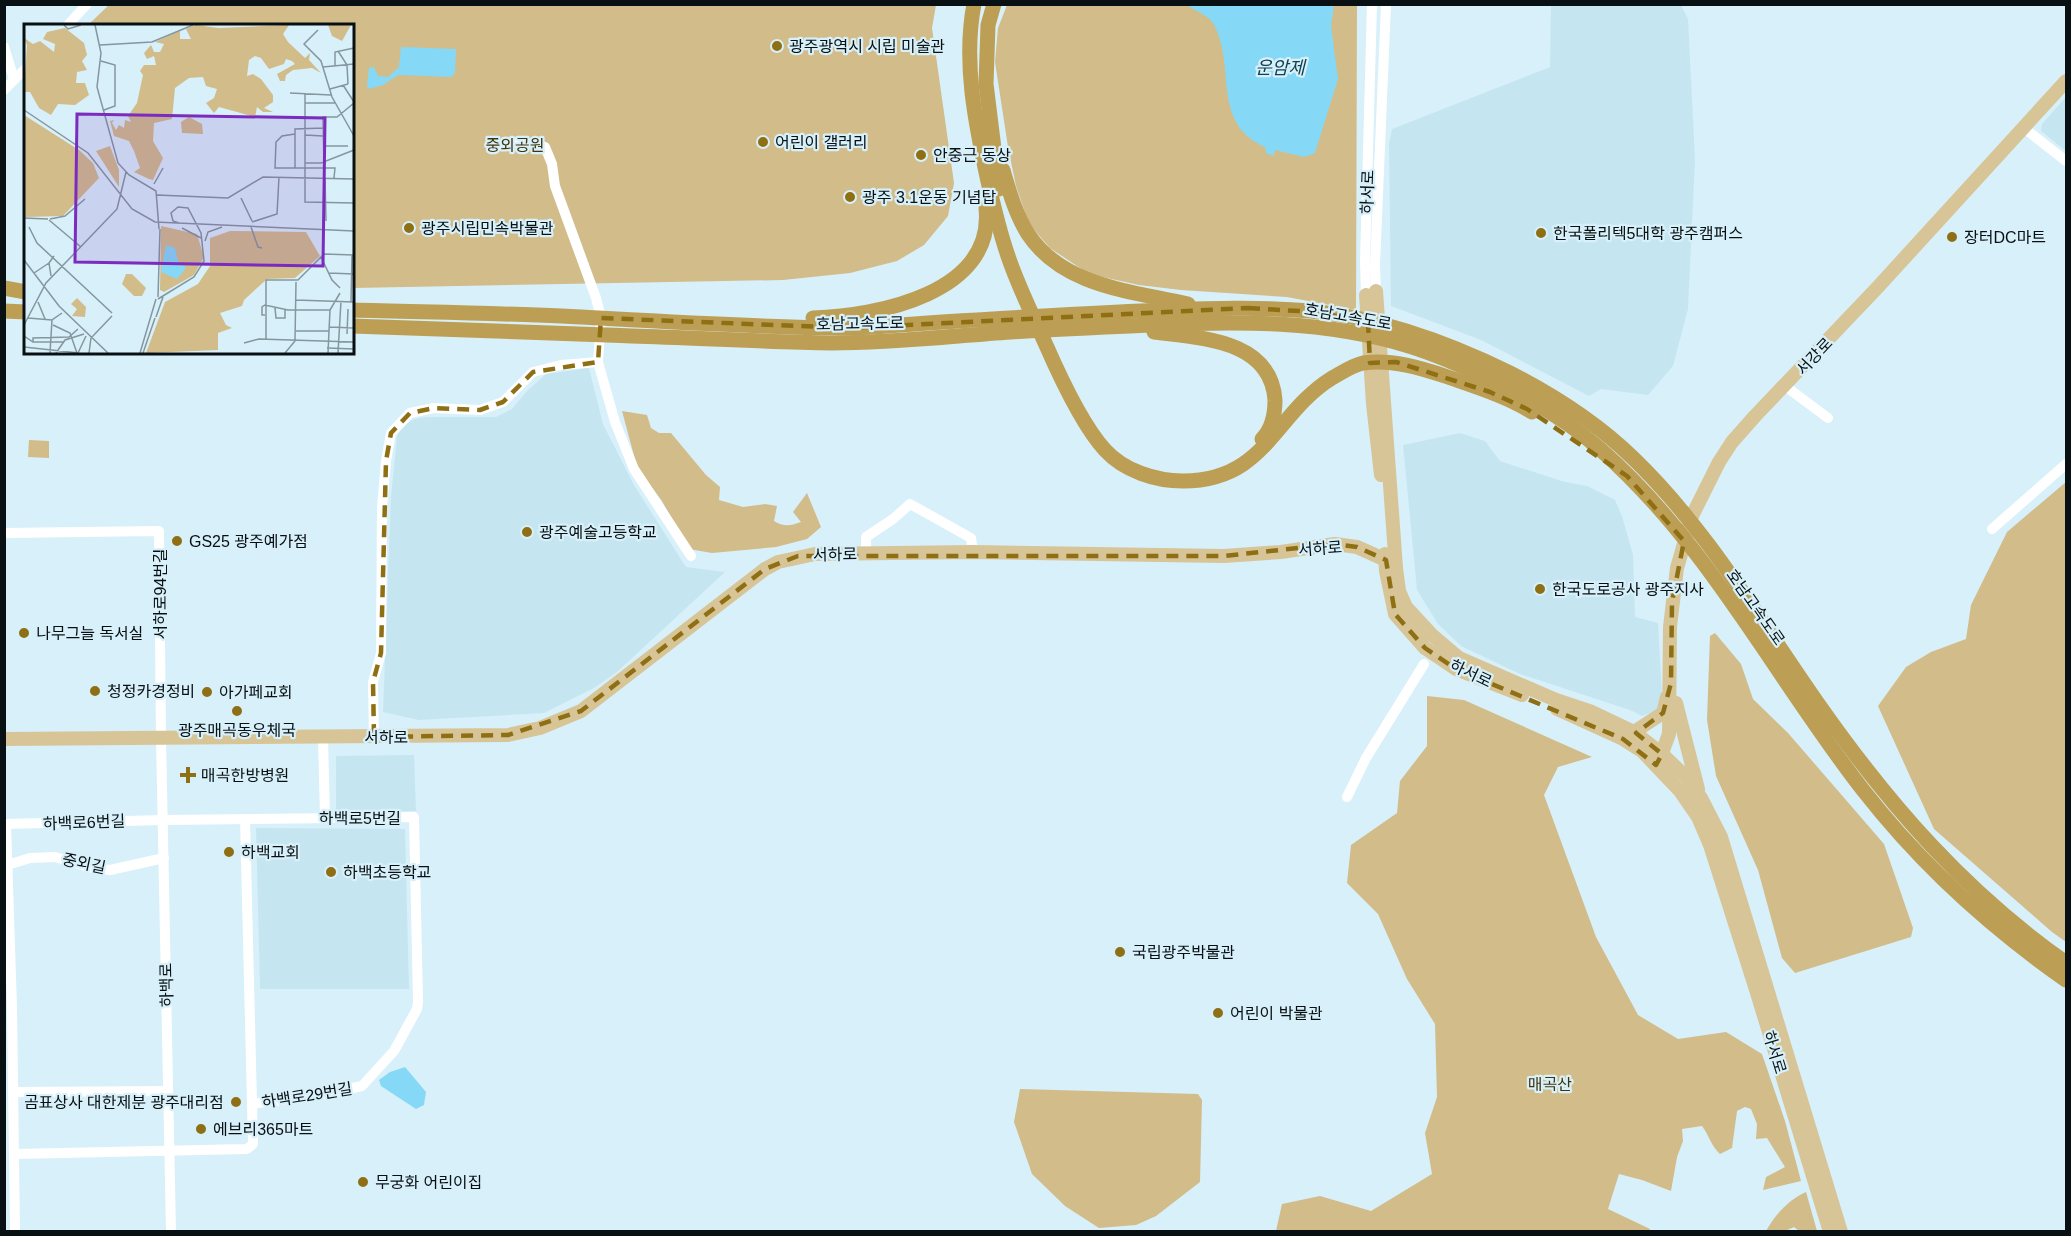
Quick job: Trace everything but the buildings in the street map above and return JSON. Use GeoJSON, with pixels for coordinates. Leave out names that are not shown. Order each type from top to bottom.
{"type":"FeatureCollection","features":[{"type":"Feature","properties":{"kind":"highway"},"geometry":{"type":"LineString","coordinates":[[975,4],[970,35],[970,62],[980,146],[997,223],[1008,259],[1032,301]]}},
{"type":"Feature","properties":{"kind":"highway"},"geometry":{"type":"LineString","coordinates":[[994,4],[988,25],[986,84],[998,183],[1006,222],[1032,301],[1063,371],[1072,399],[1105,450],[1123,465],[1143,475],[1163,480],[1204,480],[1225,474],[1246,463],[1267,445],[1299,404],[1318,387],[1361,363],[1395,362],[1439,374],[1490,392],[1527,409],[1627,476]]}},
{"type":"Feature","properties":{"kind":"highway"},"geometry":{"type":"LineString","coordinates":[[992,129],[1018,214],[1028,234],[1044,253],[1068,271],[1100,285],[1212,309]]}},
{"type":"Feature","properties":{"kind":"highway"},"geometry":{"type":"LineString","coordinates":[[737,326],[770,319],[830,317],[876,312],[937,289],[963,272],[980,251],[988,225],[980,146]]}},
{"type":"Feature","properties":{"kind":"highway"},"geometry":{"type":"LineString","coordinates":[[4,288],[24,293]]}},
{"type":"Feature","properties":{"kind":"highway"},"geometry":{"type":"LineString","coordinates":[[4,295],[24,294]]}},
{"type":"Feature","properties":{"kind":"highway","name":"호남고속도로"},"geometry":{"type":"LineString","coordinates":[[354,326],[556,333],[632,328],[737,326],[848,328],[1076,314],[1248,308],[1315,312],[1421,335],[1478,357],[1528,382],[1575,410],[1634,458],[1678,506],[1712,550],[1823,711],[1922,837],[2002,915],[2067,963]]}},
{"type":"Feature","properties":{"kind":"highway","name":"호남고속도로"},"geometry":{"type":"LineString","coordinates":[[354,310],[556,316],[632,328],[835,343],[1224,322],[1300,325],[1406,345],[1457,363],[1516,392],[1566,421],[1602,451],[1657,506],[1728,597],[1794,695],[1862,789],[1907,842],[1976,910],[2031,955],[2067,980]]}},
{"type":"Feature","properties":{"kind":"highway"},"geometry":{"type":"LineString","coordinates":[[4,311],[24,312]]}},
{"type":"Feature","properties":{"kind":"highway"},"geometry":{"type":"LineString","coordinates":[[1063,371],[1115,447],[1136,463],[1156,471],[1179,475],[1216,470],[1243,456],[1264,436],[1275,412],[1273,390],[1264,371],[1244,350],[1230,344],[1121,327]]}},
{"type":"Feature","properties":{"kind":"main road","name":"서강로"},"geometry":{"type":"LineString","coordinates":[[1659,759],[1669,734],[1670,627],[1676,577],[1687,531],[1699,498],[1719,462],[1744,429],[2067,81]]}},
{"type":"Feature","properties":{"kind":"main road","name":"하서로"},"geometry":{"type":"LineString","coordinates":[[1371,293],[1381,477],[1391,564],[1406,607],[1459,658],[1556,700],[1592,712],[1634,732],[1659,759],[1698,817],[1710,845],[1830,1232]]}},
{"type":"Feature","properties":{"kind":"main road","name":"서하로"},"geometry":{"type":"LineString","coordinates":[[4,739],[508,735],[540,728],[581,711],[765,569],[798,556],[973,552],[1224,556],[1281,552],[1335,544],[1357,547],[1391,564]]}},
{"type":"Feature","properties":{"kind":"main road","name":"하서로"},"geometry":{"type":"LineString","coordinates":[[1391,564],[1386,571],[1395,614],[1425,648],[1456,669],[1579,718],[1623,739],[1687,778],[1701,798],[1720,837],[1841,1232]]}},
{"type":"Feature","properties":{"kind":"main road","name":"서강로"},"geometry":{"type":"LineString","coordinates":[[1671,683],[1701,798]]}},
{"type":"Feature","properties":{"kind":"main road"},"geometry":{"type":"LineString","coordinates":[[1634,732],[1663,713],[1671,683]]}},
{"type":"Feature","properties":{"kind":"street"},"geometry":{"type":"LineString","coordinates":[[69,24],[87,4]]}},
{"type":"Feature","properties":{"kind":"street","name":"하서로"},"geometry":{"type":"LineString","coordinates":[[1371,293],[1365,261],[1372,4]]}},
{"type":"Feature","properties":{"kind":"street","name":"하서로"},"geometry":{"type":"LineString","coordinates":[[1371,293],[1375,265],[1386,4]]}},
{"type":"Feature","properties":{"kind":"street"},"geometry":{"type":"LineString","coordinates":[[4,47],[14,79]]}},
{"type":"Feature","properties":{"kind":"street"},"geometry":{"type":"LineString","coordinates":[[4,90],[24,70]]}},
{"type":"Feature","properties":{"kind":"street"},"geometry":{"type":"LineString","coordinates":[[2024,128],[2067,161]]}},
{"type":"Feature","properties":{"kind":"street"},"geometry":{"type":"LineString","coordinates":[[508,142],[538,144],[545,147],[552,164],[555,186],[596,298],[601,318],[598,362],[615,422],[634,469],[691,556]]}},
{"type":"Feature","properties":{"kind":"street"},"geometry":{"type":"LineString","coordinates":[[374,737],[373,682],[381,653],[382,507],[391,433],[398,423],[410,413],[434,408],[480,410],[503,402],[533,372],[598,362]]}},
{"type":"Feature","properties":{"kind":"street"},"geometry":{"type":"LineString","coordinates":[[1785,387],[1828,418]]}},
{"type":"Feature","properties":{"kind":"street"},"geometry":{"type":"LineString","coordinates":[[1992,529],[2067,464]]}},
{"type":"Feature","properties":{"kind":"street"},"geometry":{"type":"LineString","coordinates":[[866,554],[866,537],[893,519],[910,504],[971,538],[973,552]]}},
{"type":"Feature","properties":{"kind":"street","name":"서하로94번길"},"geometry":{"type":"LineString","coordinates":[[4,533],[159,531],[161,739]]}},
{"type":"Feature","properties":{"kind":"street"},"geometry":{"type":"LineString","coordinates":[[1347,797],[1366,758],[1424,664]]}},
{"type":"Feature","properties":{"kind":"street"},"geometry":{"type":"LineString","coordinates":[[323,737],[325,818]]}},
{"type":"Feature","properties":{"kind":"street","name":"하백로"},"geometry":{"type":"LineString","coordinates":[[161,739],[171,1232]]}},
{"type":"Feature","properties":{"kind":"street","name":"하백로5번길"},"geometry":{"type":"LineString","coordinates":[[163,820],[414,817],[417,1010],[394,1051],[362,1086]]}},
{"type":"Feature","properties":{"kind":"street"},"geometry":{"type":"LineString","coordinates":[[14,1154],[250,1148],[253,1144],[244,819]]}},
{"type":"Feature","properties":{"kind":"street","name":"하백로6번길"},"geometry":{"type":"LineString","coordinates":[[5,824],[163,820]]}},
{"type":"Feature","properties":{"kind":"street"},"geometry":{"type":"LineString","coordinates":[[5,824],[8,1007],[14,1092],[15,1232]]}},
{"type":"Feature","properties":{"kind":"street","name":"중외길"},"geometry":{"type":"LineString","coordinates":[[6,866],[30,858],[55,857],[92,868],[110,870],[164,858]]}},
{"type":"Feature","properties":{"kind":"street","name":"하백로29번길"},"geometry":{"type":"LineString","coordinates":[[252,1104],[331,1093],[362,1086]]}},
{"type":"Feature","properties":{"kind":"street"},"geometry":{"type":"LineString","coordinates":[[14,1092],[168,1091]]}},
{"type":"Feature","properties":{"kind":"highlighted area"},"geometry":{"type":"Polygon","coordinates":[[[1248,308],[1315,312],[1368,322],[1370,363],[1396,362],[1490,392],[1527,409],[1627,476],[1684,541],[1672,602],[1671,683],[1663,713],[1636,733],[1662,754],[1656,765],[1623,739],[1456,669],[1425,648],[1395,614],[1386,560],[1357,547],[1335,544],[1224,556],[798,556],[765,569],[581,711],[508,735],[374,737],[373,682],[381,653],[386,461],[391,433],[410,413],[434,408],[480,410],[503,402],[533,372],[598,362],[601,318],[848,328],[1248,308]]]}},
{"type":"Feature","properties":{"kind":"shaded area","name":"한국폴리텍5대학 광주캠퍼스"},"geometry":{"type":"Polygon","coordinates":[[[1551,5],[1681,5],[1688,19],[1695,160],[1688,309],[1673,366],[1648,395],[1601,389],[1589,396],[1481,340],[1391,306],[1389,144],[1392,129],[1550,67],[1551,5]]]}},
{"type":"Feature","properties":{"kind":"shaded area"},"geometry":{"type":"Polygon","coordinates":[[[2066,97],[2066,151],[2041,131],[2042,124],[2066,97]]]}},
{"type":"Feature","properties":{"kind":"shaded area","name":"광주예술고등학교"},"geometry":{"type":"Polygon","coordinates":[[[589,368],[603,424],[634,485],[686,567],[725,572],[617,672],[594,688],[544,713],[419,720],[383,712],[391,497],[397,436],[402,427],[414,419],[426,417],[496,417],[512,409],[546,374],[589,368]]]}},
{"type":"Feature","properties":{"kind":"shaded area","name":"한국도로공사 광주지사"},"geometry":{"type":"Polygon","coordinates":[[[1460,433],[1485,441],[1500,461],[1565,482],[1587,486],[1615,500],[1633,555],[1635,617],[1658,623],[1662,697],[1659,710],[1642,716],[1520,674],[1461,646],[1438,624],[1417,590],[1403,445],[1460,433]]]}},
{"type":"Feature","properties":{"kind":"shaded area"},"geometry":{"type":"Polygon","coordinates":[[[414,755],[416,811],[336,813],[336,756],[414,755]]]}},
{"type":"Feature","properties":{"kind":"shaded area","name":"하백초등학교"},"geometry":{"type":"Polygon","coordinates":[[[256,828],[405,829],[409,989],[260,989],[256,828]]]}},
{"type":"Feature","properties":{"kind":"green space","name":"중외공원"},"geometry":{"type":"Polygon","coordinates":[[[110,4],[936,5],[932,28],[954,183],[948,216],[924,245],[897,261],[850,273],[783,280],[354,288],[354,24],[89,24],[110,4]]]}},
{"type":"Feature","properties":{"kind":"green space"},"geometry":{"type":"Polygon","coordinates":[[[1007,5],[1357,5],[1356,310],[1287,297],[1139,285],[1089,274],[1050,248],[1029,224],[1016,186],[1008,147],[995,62],[998,28],[1007,5]]]}},
{"type":"Feature","properties":{"kind":"green space"},"geometry":{"type":"Polygon","coordinates":[[[622,411],[647,415],[651,428],[659,433],[671,433],[706,475],[720,487],[719,500],[743,507],[765,504],[777,506],[774,521],[790,525],[801,522],[793,512],[807,493],[821,527],[807,539],[776,547],[712,553],[689,549],[662,501],[637,467],[622,411]]]}},
{"type":"Feature","properties":{"kind":"green space"},"geometry":{"type":"Polygon","coordinates":[[[29,440],[49,441],[49,458],[28,457],[29,440]]]}},
{"type":"Feature","properties":{"kind":"green space"},"geometry":{"type":"Polygon","coordinates":[[[2066,482],[2066,942],[1934,829],[1878,706],[1906,667],[1931,652],[1966,639],[1971,605],[2007,532],[2066,482]]]}},
{"type":"Feature","properties":{"kind":"green space"},"geometry":{"type":"Polygon","coordinates":[[[1715,633],[1741,664],[1753,699],[1788,733],[1884,844],[1913,928],[1911,937],[1795,973],[1782,958],[1758,870],[1716,776],[1707,720],[1710,636],[1715,633]]]}},
{"type":"Feature","properties":{"kind":"green space","name":"매곡산"},"geometry":{"type":"Polygon","coordinates":[[[1427,696],[1464,700],[1592,757],[1558,767],[1544,795],[1596,937],[1638,1015],[1678,1039],[1726,1032],[1762,1054],[1785,1121],[1801,1181],[1763,1190],[1766,1177],[1785,1167],[1767,1138],[1756,1139],[1757,1124],[1751,1109],[1745,1107],[1737,1111],[1732,1148],[1720,1154],[1714,1148],[1702,1126],[1682,1129],[1683,1141],[1677,1157],[1671,1191],[1619,1174],[1608,1209],[1650,1229],[1649,1231],[1276,1231],[1282,1204],[1320,1196],[1371,1211],[1432,1174],[1425,1133],[1437,1097],[1435,1024],[1407,979],[1378,914],[1347,883],[1351,845],[1397,813],[1400,781],[1427,746],[1427,696]]]}},
{"type":"Feature","properties":{"kind":"green space"},"geometry":{"type":"Polygon","coordinates":[[[1020,1089],[1198,1094],[1202,1100],[1200,1182],[1156,1216],[1136,1225],[1099,1228],[1065,1206],[1032,1174],[1014,1122],[1020,1089]]]}},
{"type":"Feature","properties":{"kind":"green space"},"geometry":{"type":"Polygon","coordinates":[[[1806,1192],[1817,1231],[1799,1231],[1794,1227],[1785,1231],[1766,1231],[1783,1208],[1806,1192]]]}},
{"type":"Feature","properties":{"kind":"water","name":"운암제"},"geometry":{"type":"Polygon","coordinates":[[[1187,5],[1334,5],[1331,26],[1338,79],[1315,153],[1304,157],[1275,150],[1274,156],[1266,153],[1265,147],[1248,137],[1237,123],[1231,108],[1224,57],[1213,23],[1187,5]]]}},
{"type":"Feature","properties":{"kind":"water"},"geometry":{"type":"Polygon","coordinates":[[[401,47],[456,49],[455,73],[451,77],[398,75],[383,85],[369,89],[367,86],[369,68],[374,67],[378,76],[388,77],[399,67],[401,47]]]}},
{"type":"Feature","properties":{"kind":"water"},"geometry":{"type":"Polygon","coordinates":[[[405,1067],[426,1092],[424,1105],[416,1109],[381,1086],[379,1080],[390,1072],[405,1067]]]}},
{"type":"Feature","properties":{"kind":"place","name":"광주광역시 시립 미술관"},"geometry":{"type":"Point","coordinates":[777,46]}},
{"type":"Feature","properties":{"kind":"place","name":"어린이 갤러리"},"geometry":{"type":"Point","coordinates":[763,142]}},
{"type":"Feature","properties":{"kind":"place","name":"안중근 동상"},"geometry":{"type":"Point","coordinates":[921,155]}},
{"type":"Feature","properties":{"kind":"place","name":"광주 3.1운동 기념탑"},"geometry":{"type":"Point","coordinates":[850,197]}},
{"type":"Feature","properties":{"kind":"place","name":"광주시립민속박물관"},"geometry":{"type":"Point","coordinates":[409,228]}},
{"type":"Feature","properties":{"kind":"place","name":"한국폴리텍5대학 광주캠퍼스"},"geometry":{"type":"Point","coordinates":[1541,233]}},
{"type":"Feature","properties":{"kind":"place","name":"장터DC마트"},"geometry":{"type":"Point","coordinates":[1952,237]}},
{"type":"Feature","properties":{"kind":"place","name":"광주예술고등학교"},"geometry":{"type":"Point","coordinates":[527,532]}},
{"type":"Feature","properties":{"kind":"place","name":"GS25 광주예가점"},"geometry":{"type":"Point","coordinates":[177,541]}},
{"type":"Feature","properties":{"kind":"place","name":"한국도로공사 광주지사"},"geometry":{"type":"Point","coordinates":[1540,589]}},
{"type":"Feature","properties":{"kind":"place","name":"나무그늘 독서실"},"geometry":{"type":"Point","coordinates":[24,633]}},
{"type":"Feature","properties":{"kind":"place","name":"청정카경정비"},"geometry":{"type":"Point","coordinates":[95,691]}},
{"type":"Feature","properties":{"kind":"place","name":"아가페교회"},"geometry":{"type":"Point","coordinates":[207,692]}},
{"type":"Feature","properties":{"kind":"place","name":"광주매곡동우체국"},"geometry":{"type":"Point","coordinates":[237,711]}},
{"type":"Feature","properties":{"kind":"place","name":"매곡한방병원"},"geometry":{"type":"Point","coordinates":[188,775]}},
{"type":"Feature","properties":{"kind":"place","name":"하백교회"},"geometry":{"type":"Point","coordinates":[229,852]}},
{"type":"Feature","properties":{"kind":"place","name":"하백초등학교"},"geometry":{"type":"Point","coordinates":[331,872]}},
{"type":"Feature","properties":{"kind":"place","name":"국립광주박물관"},"geometry":{"type":"Point","coordinates":[1120,952]}},
{"type":"Feature","properties":{"kind":"place","name":"어린이 박물관"},"geometry":{"type":"Point","coordinates":[1218,1013]}},
{"type":"Feature","properties":{"kind":"place","name":"곰표상사 대한제분 광주대리점"},"geometry":{"type":"Point","coordinates":[236,1102]}},
{"type":"Feature","properties":{"kind":"place","name":"에브리365마트"},"geometry":{"type":"Point","coordinates":[201,1129]}},
{"type":"Feature","properties":{"kind":"place","name":"무궁화 어린이집"},"geometry":{"type":"Point","coordinates":[363,1182]}}]}
